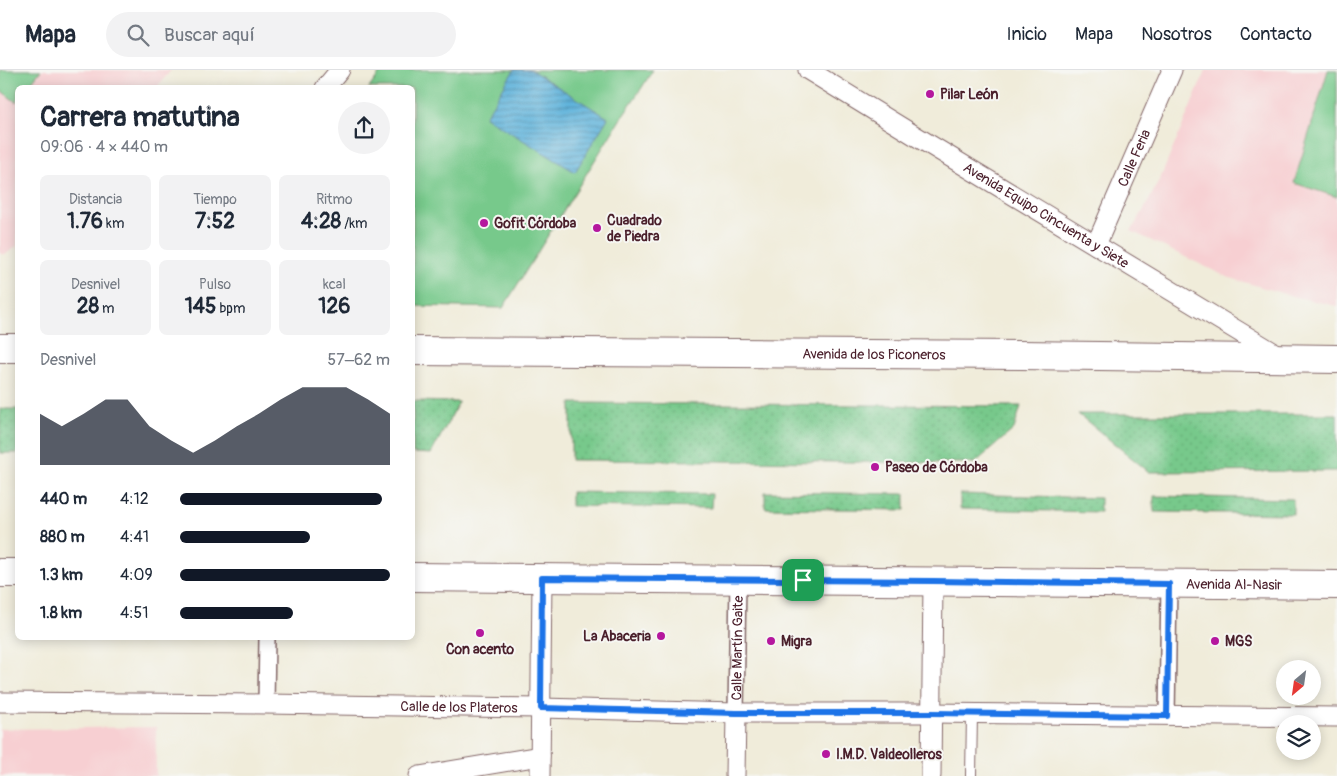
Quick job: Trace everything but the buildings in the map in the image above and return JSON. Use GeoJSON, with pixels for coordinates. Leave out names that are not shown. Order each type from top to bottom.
{"type":"FeatureCollection","features":[{"type":"Feature","properties":{"kind":"main road","name":"Avenida de los Piconeros"},"geometry":{"type":"LineString","coordinates":[[415,351],[1337,359]]}},
{"type":"Feature","properties":{"kind":"main road"},"geometry":{"type":"LineString","coordinates":[[0,573],[15,573]]}},
{"type":"Feature","properties":{"kind":"main road","name":"Avenida Al-Nasir"},"geometry":{"type":"LineString","coordinates":[[415,577],[1337,585]]}},
{"type":"Feature","properties":{"kind":"street"},"geometry":{"type":"LineString","coordinates":[[328,85],[340,70]]}},
{"type":"Feature","properties":{"kind":"street","name":"Avenida Equipo Cincuenta y Siete"},"geometry":{"type":"LineString","coordinates":[[808,70],[1285,359]]}},
{"type":"Feature","properties":{"kind":"street","name":"Calle Feria"},"geometry":{"type":"LineString","coordinates":[[1096,245],[1172,70]]}},
{"type":"Feature","properties":{"kind":"street"},"geometry":{"type":"LineString","coordinates":[[540,776],[542,578]]}},
{"type":"Feature","properties":{"kind":"street","name":"Calle Martín Gaite"},"geometry":{"type":"LineString","coordinates":[[735,776],[738,580]]}},
{"type":"Feature","properties":{"kind":"street"},"geometry":{"type":"LineString","coordinates":[[931,776],[933,581]]}},
{"type":"Feature","properties":{"kind":"street"},"geometry":{"type":"LineString","coordinates":[[1167,716],[1169,584]]}},
{"type":"Feature","properties":{"kind":"street"},"geometry":{"type":"LineString","coordinates":[[266,704],[267,640]]}},
{"type":"Feature","properties":{"kind":"street","name":"Calle de los Plateros"},"geometry":{"type":"LineString","coordinates":[[0,702],[541,708],[736,713],[1337,716]]}},
{"type":"Feature","properties":{"kind":"street"},"geometry":{"type":"LineString","coordinates":[[419,776],[540,756]]}},
{"type":"Feature","properties":{"kind":"lane"},"geometry":{"type":"LineString","coordinates":[[971,776],[972,714]]}},
{"type":"Feature","properties":{"kind":"shaded area"},"geometry":{"type":"Polygon","coordinates":[[[0,70],[171,70],[159,85],[15,85],[15,247],[6,254],[0,254],[0,70]]]}},
{"type":"Feature","properties":{"kind":"shaded area"},"geometry":{"type":"Polygon","coordinates":[[[1206,70],[1337,70],[1337,306],[1292,296],[1227,277],[1131,231],[1160,179],[1206,70]]]}},
{"type":"Feature","properties":{"kind":"shaded area"},"geometry":{"type":"Polygon","coordinates":[[[156,727],[156,776],[0,776],[0,729],[156,727]]]}},
{"type":"Feature","properties":{"kind":"green space"},"geometry":{"type":"Polygon","coordinates":[[[0,70],[41,70],[30,85],[15,85],[15,101],[0,90],[0,70]]]}},
{"type":"Feature","properties":{"kind":"green space","name":"Gofit Córdoba"},"geometry":{"type":"Polygon","coordinates":[[[382,70],[653,70],[503,308],[415,306],[415,85],[371,85],[382,70]]]}},
{"type":"Feature","properties":{"kind":"green space"},"geometry":{"type":"Polygon","coordinates":[[[1328,70],[1337,70],[1337,197],[1294,183],[1328,70]]]}},
{"type":"Feature","properties":{"kind":"green space"},"geometry":{"type":"Polygon","coordinates":[[[415,401],[459,402],[431,454],[415,453],[415,401]]]}},
{"type":"Feature","properties":{"kind":"green space"},"geometry":{"type":"Polygon","coordinates":[[[571,403],[1021,406],[1014,429],[975,463],[571,460],[571,403]]]}},
{"type":"Feature","properties":{"kind":"green space"},"geometry":{"type":"Polygon","coordinates":[[[0,409],[15,409],[15,453],[0,453],[0,409]]]}},
{"type":"Feature","properties":{"kind":"green space"},"geometry":{"type":"Polygon","coordinates":[[[1078,414],[1337,414],[1337,471],[1149,472],[1078,414]]]}},
{"type":"Feature","properties":{"kind":"green space"},"geometry":{"type":"Polygon","coordinates":[[[571,492],[712,494],[711,508],[571,506],[571,492]]]}},
{"type":"Feature","properties":{"kind":"green space"},"geometry":{"type":"Polygon","coordinates":[[[765,492],[905,494],[905,510],[765,508],[765,492]]]}},
{"type":"Feature","properties":{"kind":"green space"},"geometry":{"type":"Polygon","coordinates":[[[960,494],[1100,498],[1100,512],[960,509],[960,494]]]}},
{"type":"Feature","properties":{"kind":"green space"},"geometry":{"type":"Polygon","coordinates":[[[1154,496],[1293,499],[1293,514],[1154,512],[1154,496]]]}},
{"type":"Feature","properties":{"kind":"water"},"geometry":{"type":"Polygon","coordinates":[[[514,70],[531,70],[608,118],[575,172],[485,117],[514,70]]]}},
{"type":"Feature","properties":{"kind":"place","name":"Pilar León"},"geometry":{"type":"Point","coordinates":[930,94]}},
{"type":"Feature","properties":{"kind":"place","name":"Gofit Córdoba"},"geometry":{"type":"Point","coordinates":[484,223]}},
{"type":"Feature","properties":{"kind":"place","name":"Cuadrado de Piedra"},"geometry":{"type":"Point","coordinates":[597,228]}},
{"type":"Feature","properties":{"kind":"place","name":"Paseo de Córdoba"},"geometry":{"type":"Point","coordinates":[875,467]}},
{"type":"Feature","properties":{"kind":"place","name":"Con acento"},"geometry":{"type":"Point","coordinates":[480,633]}},
{"type":"Feature","properties":{"kind":"place","name":"La Abaceria"},"geometry":{"type":"Point","coordinates":[661,636]}},
{"type":"Feature","properties":{"kind":"place","name":"Migra"},"geometry":{"type":"Point","coordinates":[771,641]}},
{"type":"Feature","properties":{"kind":"place","name":"MGS"},"geometry":{"type":"Point","coordinates":[1215,641]}},
{"type":"Feature","properties":{"kind":"place","name":"I.M.D. Valdeolleros"},"geometry":{"type":"Point","coordinates":[826,754]}},
{"type":"Feature","properties":{"kind":"route"},"geometry":{"type":"LineString","coordinates":[[542,578],[803,580],[1169,584],[1167,716],[736,713],[541,708],[542,578]]}}]}
